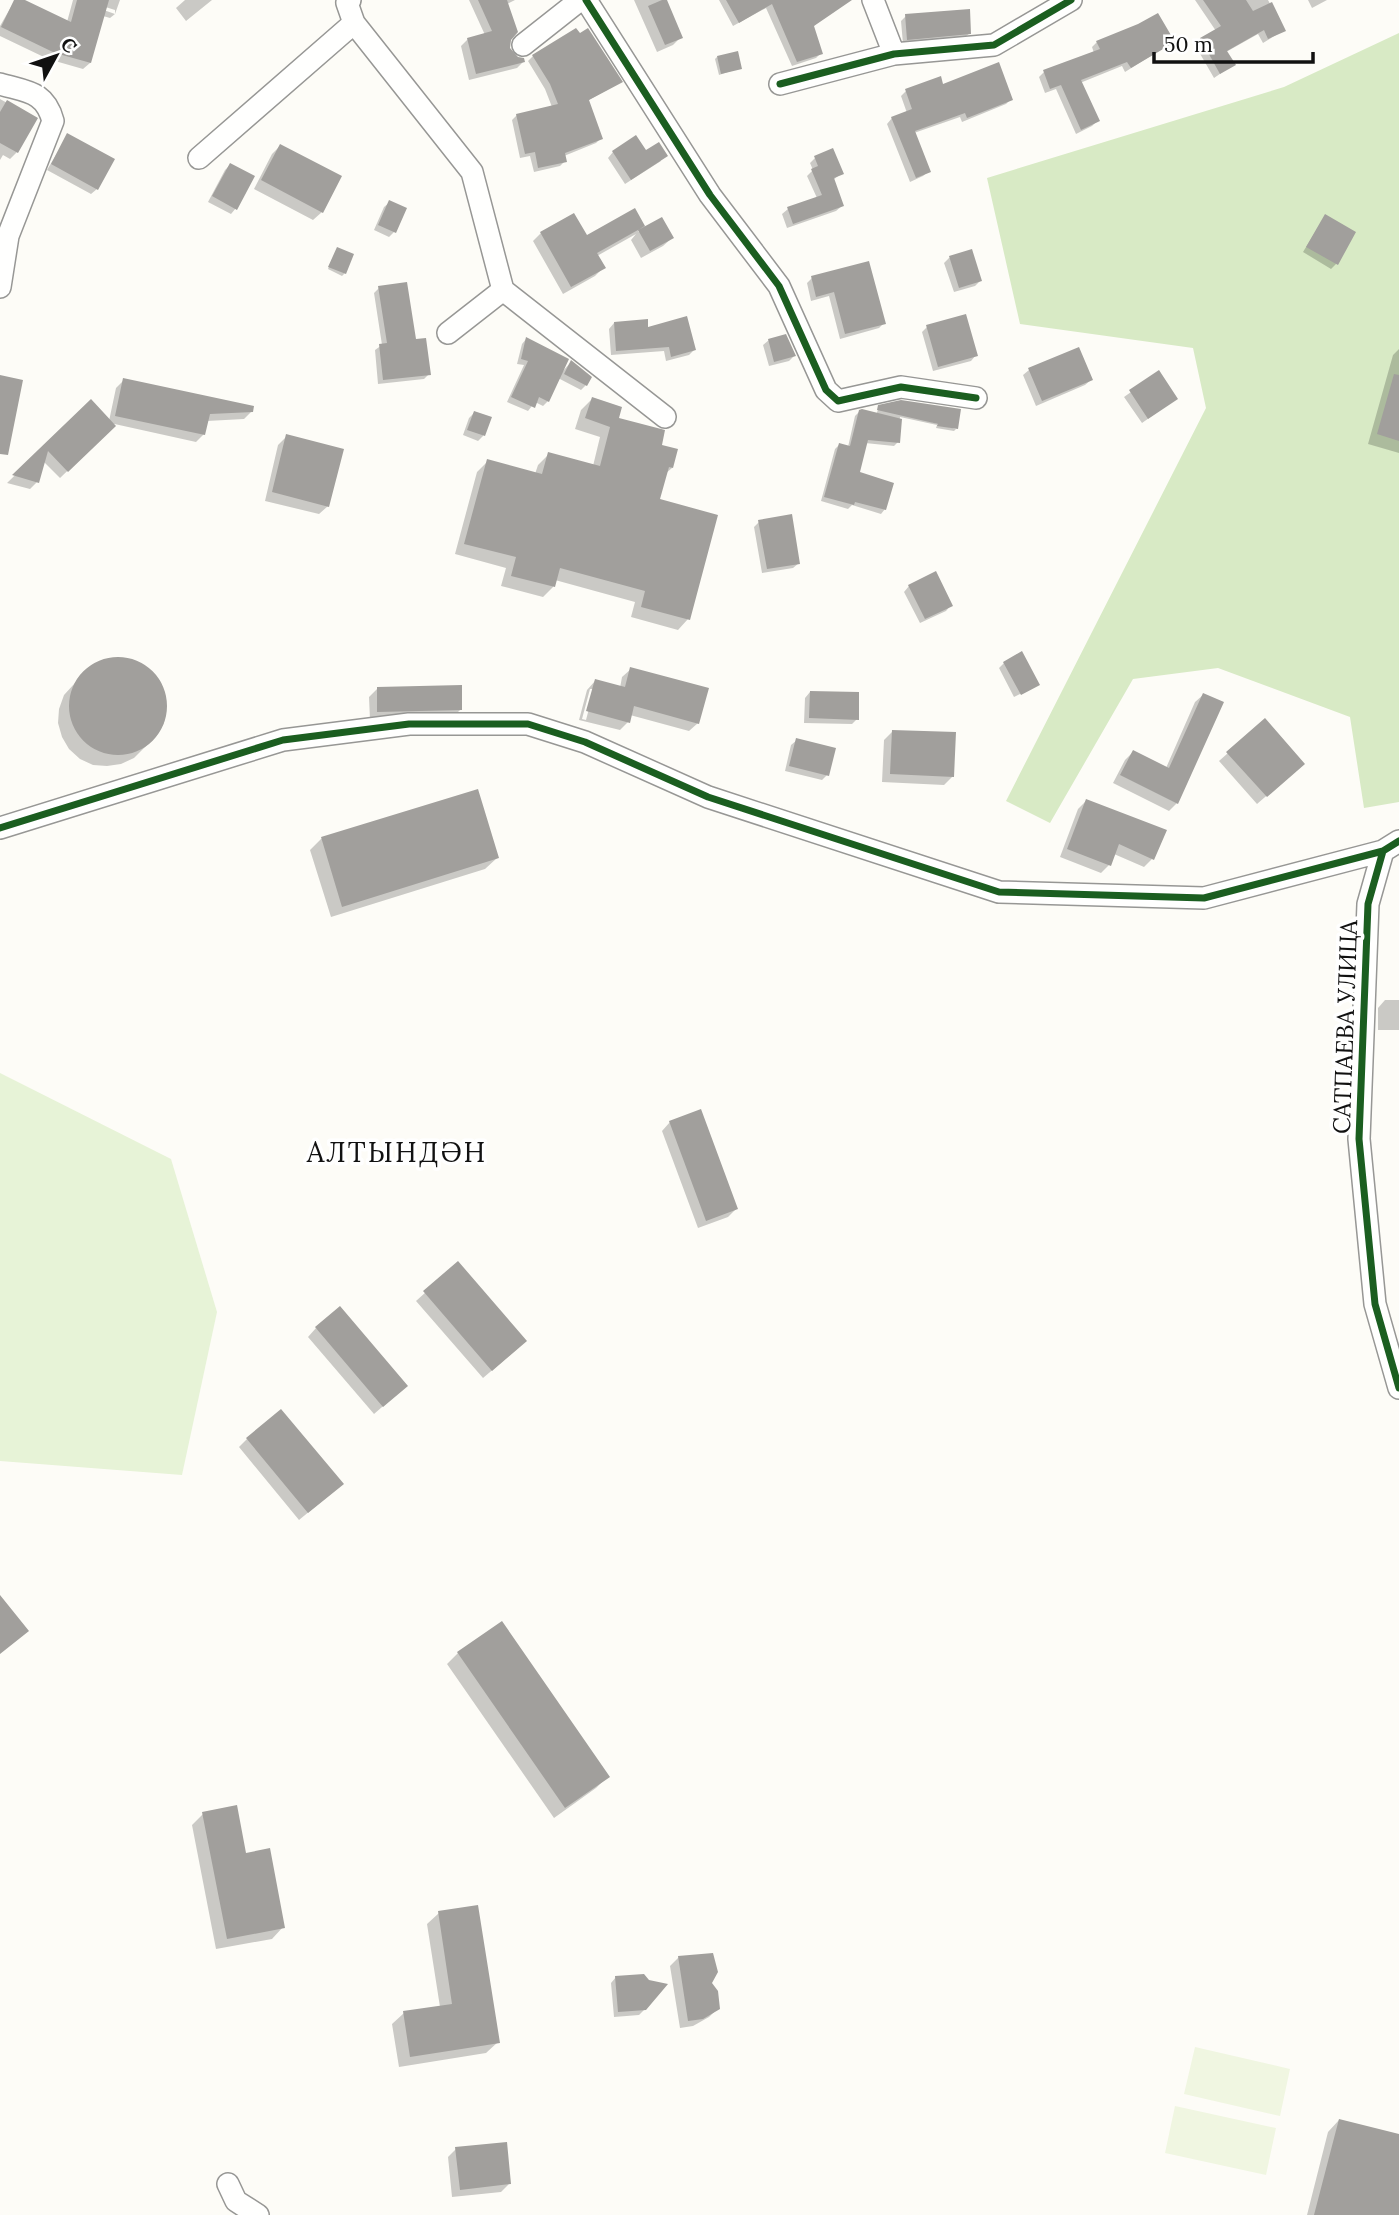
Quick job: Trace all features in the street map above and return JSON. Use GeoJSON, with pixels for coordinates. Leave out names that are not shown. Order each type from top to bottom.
{"type":"FeatureCollection","features":[{"type":"Feature","properties":{"kind":"street"},"geometry":{"type":"LineString","coordinates":[[349,0],[347,3],[354,23],[472,172],[503,290],[665,417]]}},
{"type":"Feature","properties":{"kind":"street"},"geometry":{"type":"LineString","coordinates":[[523,46],[580,0]]}},
{"type":"Feature","properties":{"kind":"street"},"geometry":{"type":"LineString","coordinates":[[586,0],[710,195],[779,286],[826,390],[838,401],[901,387],[976,398]]}},
{"type":"Feature","properties":{"kind":"street"},"geometry":{"type":"LineString","coordinates":[[873,0],[894,54]]}},
{"type":"Feature","properties":{"kind":"street"},"geometry":{"type":"LineString","coordinates":[[780,84],[894,54],[994,45],[1071,0]]}},
{"type":"Feature","properties":{"kind":"street"},"geometry":{"type":"LineString","coordinates":[[199,158],[354,23]]}},
{"type":"Feature","properties":{"kind":"street"},"geometry":{"type":"LineString","coordinates":[[0,84],[40,96],[49,107],[53,121],[8,236],[0,287]]}},
{"type":"Feature","properties":{"kind":"street"},"geometry":{"type":"LineString","coordinates":[[448,333],[503,290]]}},
{"type":"Feature","properties":{"kind":"street"},"geometry":{"type":"LineString","coordinates":[[0,828],[283,740],[409,724],[528,724],[585,742],[708,797],[999,892],[1205,898],[1391,846]]}},
{"type":"Feature","properties":{"kind":"street","name":"САТПАЕВА УЛИЦА"},"geometry":{"type":"LineString","coordinates":[[1391,846],[1368,904],[1359,1139],[1375,1304],[1399,1388]]}},
{"type":"Feature","properties":{"kind":"street"},"geometry":{"type":"LineString","coordinates":[[228,2183],[236,2201],[258,2215]]}},
{"type":"Feature","properties":{"kind":"green space"},"geometry":{"type":"Polygon","coordinates":[[[1399,33],[1399,802],[1364,808],[1350,717],[1218,668],[1133,679],[1050,823],[1006,801],[1206,408],[1193,348],[1020,324],[987,178],[1284,87],[1399,33]]]}},
{"type":"Feature","properties":{"kind":"green space"},"geometry":{"type":"Polygon","coordinates":[[[0,1073],[171,1159],[217,1312],[182,1475],[0,1461],[0,1073]]]}},
{"type":"Feature","properties":{"kind":"green space"},"geometry":{"type":"Polygon","coordinates":[[[1195,2047],[1290,2069],[1280,2116],[1184,2094],[1195,2047]]]}},
{"type":"Feature","properties":{"kind":"green space"},"geometry":{"type":"Polygon","coordinates":[[[1175,2106],[1276,2128],[1266,2175],[1165,2153],[1175,2106]]]}},
{"type":"Feature","properties":{"kind":"building"},"geometry":{"type":"Polygon","coordinates":[[[14,0],[25,0],[71,22],[77,0],[109,0],[91,63],[55,53],[1,27],[14,0]]]}},
{"type":"Feature","properties":{"kind":"building"},"geometry":{"type":"Polygon","coordinates":[[[478,0],[507,0],[518,32],[511,40],[510,48],[518,57],[524,58],[525,62],[476,74],[467,38],[492,31],[478,0]]]}},
{"type":"Feature","properties":{"kind":"building"},"geometry":{"type":"Polygon","coordinates":[[[667,0],[683,38],[665,45],[648,6],[667,0]]]}},
{"type":"Feature","properties":{"kind":"building"},"geometry":{"type":"Polygon","coordinates":[[[726,0],[852,0],[814,26],[823,54],[797,62],[772,4],[739,23],[726,0]]]}},
{"type":"Feature","properties":{"kind":"building"},"geometry":{"type":"Polygon","coordinates":[[[1203,0],[1246,0],[1253,11],[1272,2],[1286,31],[1268,39],[1264,30],[1227,51],[1236,65],[1220,74],[1200,38],[1221,26],[1203,0]]]}},
{"type":"Feature","properties":{"kind":"building"},"geometry":{"type":"Polygon","coordinates":[[[970,9],[971,34],[907,40],[905,14],[970,9]]]}},
{"type":"Feature","properties":{"kind":"building"},"geometry":{"type":"Polygon","coordinates":[[[1158,13],[1175,42],[1131,68],[1127,62],[1081,80],[1100,121],[1081,130],[1061,85],[1050,89],[1043,70],[1100,49],[1096,41],[1158,13]]]}},
{"type":"Feature","properties":{"kind":"building"},"geometry":{"type":"Polygon","coordinates":[[[576,28],[580,33],[588,28],[623,82],[589,100],[603,139],[565,153],[567,162],[538,168],[535,152],[525,154],[516,114],[558,104],[550,84],[532,55],[576,28]]]}},
{"type":"Feature","properties":{"kind":"building"},"geometry":{"type":"Polygon","coordinates":[[[738,51],[742,69],[721,74],[717,56],[738,51]]]}},
{"type":"Feature","properties":{"kind":"building"},"geometry":{"type":"Polygon","coordinates":[[[999,62],[1013,100],[967,118],[965,113],[915,131],[931,172],[916,178],[891,117],[912,109],[905,89],[941,76],[943,84],[999,62]]]}},
{"type":"Feature","properties":{"kind":"building"},"geometry":{"type":"Polygon","coordinates":[[[7,100],[38,118],[18,153],[0,143],[0,112],[7,100]]]}},
{"type":"Feature","properties":{"kind":"building"},"geometry":{"type":"Polygon","coordinates":[[[67,133],[115,159],[98,190],[51,164],[67,133]]]}},
{"type":"Feature","properties":{"kind":"building"},"geometry":{"type":"Polygon","coordinates":[[[636,135],[646,150],[659,142],[668,156],[631,180],[612,151],[636,135]]]}},
{"type":"Feature","properties":{"kind":"building"},"geometry":{"type":"Polygon","coordinates":[[[280,144],[342,176],[323,213],[261,180],[280,144]]]}},
{"type":"Feature","properties":{"kind":"building"},"geometry":{"type":"Polygon","coordinates":[[[833,148],[844,174],[834,178],[844,206],[793,224],[787,207],[822,195],[811,169],[818,166],[814,156],[833,148]]]}},
{"type":"Feature","properties":{"kind":"building"},"geometry":{"type":"Polygon","coordinates":[[[230,163],[255,176],[237,210],[212,196],[230,163]]]}},
{"type":"Feature","properties":{"kind":"building"},"geometry":{"type":"Polygon","coordinates":[[[389,200],[407,208],[396,233],[378,225],[389,200]]]}},
{"type":"Feature","properties":{"kind":"building"},"geometry":{"type":"Polygon","coordinates":[[[635,208],[645,226],[597,253],[606,268],[571,287],[540,232],[574,213],[587,235],[635,208]]]}},
{"type":"Feature","properties":{"kind":"building"},"geometry":{"type":"Polygon","coordinates":[[[1325,214],[1356,232],[1338,265],[1306,247],[1325,214]]]}},
{"type":"Feature","properties":{"kind":"building"},"geometry":{"type":"Polygon","coordinates":[[[662,217],[674,238],[650,251],[638,230],[662,217]]]}},
{"type":"Feature","properties":{"kind":"building"},"geometry":{"type":"Polygon","coordinates":[[[337,247],[354,254],[346,274],[328,267],[337,247]]]}},
{"type":"Feature","properties":{"kind":"building"},"geometry":{"type":"Polygon","coordinates":[[[972,249],[982,281],[959,288],[949,256],[972,249]]]}},
{"type":"Feature","properties":{"kind":"building"},"geometry":{"type":"Polygon","coordinates":[[[869,261],[886,324],[845,334],[834,292],[816,297],[811,276],[869,261]]]}},
{"type":"Feature","properties":{"kind":"building"},"geometry":{"type":"Polygon","coordinates":[[[407,282],[416,339],[426,338],[431,375],[383,380],[379,344],[387,343],[378,286],[407,282]]]}},
{"type":"Feature","properties":{"kind":"building"},"geometry":{"type":"Polygon","coordinates":[[[966,314],[978,356],[938,367],[926,325],[966,314]]]}},
{"type":"Feature","properties":{"kind":"building"},"geometry":{"type":"Polygon","coordinates":[[[687,316],[696,350],[671,357],[669,347],[616,351],[614,322],[648,319],[648,327],[687,316]]]}},
{"type":"Feature","properties":{"kind":"building"},"geometry":{"type":"Polygon","coordinates":[[[786,334],[796,356],[774,362],[768,339],[786,334]]]}},
{"type":"Feature","properties":{"kind":"building"},"geometry":{"type":"Polygon","coordinates":[[[526,337],[569,359],[549,402],[539,397],[535,408],[511,397],[528,361],[521,359],[526,337]]]}},
{"type":"Feature","properties":{"kind":"building"},"geometry":{"type":"Polygon","coordinates":[[[1079,347],[1093,380],[1042,401],[1028,368],[1079,347]]]}},
{"type":"Feature","properties":{"kind":"building"},"geometry":{"type":"Polygon","coordinates":[[[571,360],[592,377],[587,386],[564,374],[571,360]]]}},
{"type":"Feature","properties":{"kind":"building"},"geometry":{"type":"Polygon","coordinates":[[[1159,370],[1178,399],[1148,419],[1129,390],[1159,370]]]}},
{"type":"Feature","properties":{"kind":"building"},"geometry":{"type":"Polygon","coordinates":[[[1394,374],[1399,375],[1399,441],[1377,434],[1394,374]]]}},
{"type":"Feature","properties":{"kind":"building"},"geometry":{"type":"Polygon","coordinates":[[[0,375],[23,380],[8,455],[0,454],[0,375]]]}},
{"type":"Feature","properties":{"kind":"building"},"geometry":{"type":"Polygon","coordinates":[[[123,378],[254,406],[253,412],[210,414],[205,435],[115,416],[123,378]]]}},
{"type":"Feature","properties":{"kind":"building"},"geometry":{"type":"Polygon","coordinates":[[[592,397],[622,407],[619,418],[665,430],[662,445],[678,449],[673,468],[669,467],[660,499],[718,515],[690,620],[641,607],[645,591],[560,568],[555,587],[511,576],[516,557],[464,544],[487,459],[542,474],[548,452],[600,466],[610,427],[585,418],[592,397]]]}},
{"type":"Feature","properties":{"kind":"building"},"geometry":{"type":"Polygon","coordinates":[[[91,399],[116,426],[68,472],[48,451],[39,483],[12,475],[91,399]]]}},
{"type":"Feature","properties":{"kind":"building"},"geometry":{"type":"Polygon","coordinates":[[[901,400],[961,409],[958,429],[877,410],[878,405],[901,400]]]}},
{"type":"Feature","properties":{"kind":"building"},"geometry":{"type":"Polygon","coordinates":[[[859,410],[902,419],[900,443],[868,440],[860,472],[894,483],[886,510],[824,497],[839,443],[850,446],[859,410]]]}},
{"type":"Feature","properties":{"kind":"building"},"geometry":{"type":"Polygon","coordinates":[[[474,411],[492,417],[485,436],[467,430],[474,411]]]}},
{"type":"Feature","properties":{"kind":"building"},"geometry":{"type":"Polygon","coordinates":[[[286,434],[344,449],[329,507],[272,492],[286,434]]]}},
{"type":"Feature","properties":{"kind":"building"},"geometry":{"type":"Polygon","coordinates":[[[792,514],[800,564],[767,569],[758,520],[792,514]]]}},
{"type":"Feature","properties":{"kind":"building"},"geometry":{"type":"Polygon","coordinates":[[[936,571],[953,606],[925,619],[908,585],[936,571]]]}},
{"type":"Feature","properties":{"kind":"building"},"geometry":{"type":"Polygon","coordinates":[[[1022,651],[1040,685],[1021,695],[1003,662],[1022,651]]]}},
{"type":"Feature","properties":{"kind":"building"},"geometry":{"type":"Polygon","coordinates":[[[108,657],[128,657],[153,671],[164,687],[167,706],[164,725],[153,741],[128,755],[108,755],[91,747],[77,733],[69,716],[69,696],[77,679],[91,665],[108,657]]]}},
{"type":"Feature","properties":{"kind":"building"},"geometry":{"type":"Polygon","coordinates":[[[630,667],[709,688],[699,724],[634,706],[630,723],[586,711],[595,679],[625,687],[630,667]]]}},
{"type":"Feature","properties":{"kind":"building"},"geometry":{"type":"Polygon","coordinates":[[[462,685],[462,710],[377,712],[377,687],[462,685]]]}},
{"type":"Feature","properties":{"kind":"building"},"geometry":{"type":"Polygon","coordinates":[[[810,691],[859,692],[859,720],[809,718],[810,691]]]}},
{"type":"Feature","properties":{"kind":"building"},"geometry":{"type":"Polygon","coordinates":[[[1203,693],[1224,702],[1178,804],[1120,775],[1133,750],[1169,768],[1203,693]]]}},
{"type":"Feature","properties":{"kind":"building"},"geometry":{"type":"Polygon","coordinates":[[[1265,718],[1305,764],[1267,797],[1226,752],[1265,718]]]}},
{"type":"Feature","properties":{"kind":"building"},"geometry":{"type":"Polygon","coordinates":[[[892,730],[956,732],[954,777],[890,774],[892,730]]]}},
{"type":"Feature","properties":{"kind":"building"},"geometry":{"type":"Polygon","coordinates":[[[796,738],[836,748],[829,776],[789,766],[796,738]]]}},
{"type":"Feature","properties":{"kind":"building"},"geometry":{"type":"Polygon","coordinates":[[[478,789],[499,858],[342,907],[321,837],[478,789]]]}},
{"type":"Feature","properties":{"kind":"building"},"geometry":{"type":"Polygon","coordinates":[[[1086,799],[1167,830],[1154,860],[1119,844],[1111,866],[1067,849],[1086,799]]]}},
{"type":"Feature","properties":{"kind":"building"},"geometry":{"type":"Polygon","coordinates":[[[701,1109],[738,1209],[706,1221],[669,1121],[701,1109]]]}},
{"type":"Feature","properties":{"kind":"building"},"geometry":{"type":"Polygon","coordinates":[[[458,1261],[527,1341],[492,1371],[423,1291],[458,1261]]]}},
{"type":"Feature","properties":{"kind":"building"},"geometry":{"type":"Polygon","coordinates":[[[340,1306],[408,1386],[383,1407],[315,1327],[340,1306]]]}},
{"type":"Feature","properties":{"kind":"building"},"geometry":{"type":"Polygon","coordinates":[[[281,1409],[344,1484],[308,1513],[246,1438],[281,1409]]]}},
{"type":"Feature","properties":{"kind":"building"},"geometry":{"type":"Polygon","coordinates":[[[0,1595],[29,1631],[0,1654],[0,1595]]]}},
{"type":"Feature","properties":{"kind":"building"},"geometry":{"type":"Polygon","coordinates":[[[502,1621],[610,1777],[565,1808],[457,1652],[502,1621]]]}},
{"type":"Feature","properties":{"kind":"building"},"geometry":{"type":"Polygon","coordinates":[[[237,1805],[246,1853],[270,1848],[285,1928],[227,1939],[202,1812],[237,1805]]]}},
{"type":"Feature","properties":{"kind":"building"},"geometry":{"type":"Polygon","coordinates":[[[478,1905],[500,2043],[410,2057],[403,2011],[452,2004],[438,1911],[478,1905]]]}},
{"type":"Feature","properties":{"kind":"building"},"geometry":{"type":"Polygon","coordinates":[[[713,1953],[718,1972],[712,1983],[718,1991],[720,2009],[703,2019],[688,2021],[678,1956],[713,1953]]]}},
{"type":"Feature","properties":{"kind":"building"},"geometry":{"type":"Polygon","coordinates":[[[644,1974],[649,1980],[668,1984],[646,2010],[618,2012],[615,1976],[644,1974]]]}},
{"type":"Feature","properties":{"kind":"building"},"geometry":{"type":"Polygon","coordinates":[[[1339,2119],[1399,2134],[1399,2215],[1314,2215],[1339,2119]]]}},
{"type":"Feature","properties":{"kind":"building"},"geometry":{"type":"Polygon","coordinates":[[[507,2142],[511,2184],[460,2190],[455,2147],[507,2142]]]}},
{"type":"Feature","properties":{"kind":"cycle path"},"geometry":{"type":"LineString","coordinates":[[586,0],[710,195],[779,286],[826,390],[838,401],[901,387],[976,398]]}},
{"type":"Feature","properties":{"kind":"cycle path"},"geometry":{"type":"LineString","coordinates":[[780,84],[894,54],[994,45],[1071,0]]}},
{"type":"Feature","properties":{"kind":"cycle path"},"geometry":{"type":"LineString","coordinates":[[0,828],[283,740],[409,724],[528,724],[585,742],[708,797],[999,892],[1204,898],[1383,851]]}},
{"type":"Feature","properties":{"kind":"cycle path"},"geometry":{"type":"LineString","coordinates":[[1399,841],[1383,851],[1368,904],[1359,1139],[1375,1304],[1399,1388]]}},
{"type":"Feature","properties":{"kind":"district","name":"АЛТЫНДӘН"},"geometry":{"type":"Point","coordinates":[397,1152]}}]}
